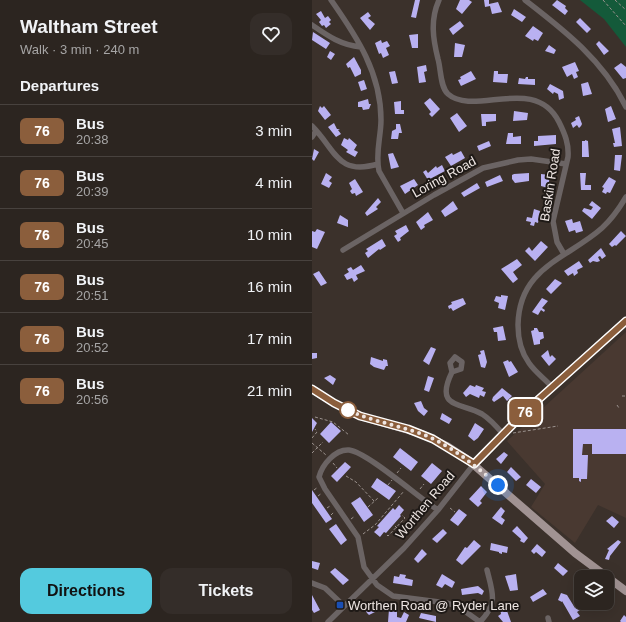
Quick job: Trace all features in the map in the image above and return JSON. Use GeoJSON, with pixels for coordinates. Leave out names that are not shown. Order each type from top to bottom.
{"type":"FeatureCollection","features":[{"type":"Feature","properties":{"kind":"main road","name":"Worthen Road"},"geometry":{"type":"LineString","coordinates":[[474,464],[552,387],[626,321]]}},
{"type":"Feature","properties":{"kind":"main road"},"geometry":{"type":"LineString","coordinates":[[312,390],[360,416],[408,429],[433,439],[474,464],[569,548],[626,590]]}},
{"type":"Feature","properties":{"kind":"street"},"geometry":{"type":"LineString","coordinates":[[331,0],[361,47],[374,73],[378,92],[381,121],[378,143],[379,171],[403,213]]}},
{"type":"Feature","properties":{"kind":"street","name":"Baskin Road"},"geometry":{"type":"LineString","coordinates":[[439,0],[434,16],[433,38],[446,92],[454,98],[468,101],[515,98],[528,99],[539,103],[550,110],[558,119],[563,129],[568,148],[554,221],[557,242],[564,254]]}},
{"type":"Feature","properties":{"kind":"street"},"geometry":{"type":"LineString","coordinates":[[525,0],[563,29],[584,49],[609,80],[626,107]]}},
{"type":"Feature","properties":{"kind":"street"},"geometry":{"type":"LineString","coordinates":[[312,24],[329,37],[341,43],[361,47]]}},
{"type":"Feature","properties":{"kind":"street"},"geometry":{"type":"LineString","coordinates":[[314,128],[339,160],[346,165],[353,168],[365,168],[378,164]]}},
{"type":"Feature","properties":{"kind":"street"},"geometry":{"type":"LineString","coordinates":[[312,137],[314,128]]}},
{"type":"Feature","properties":{"kind":"street","name":"Loring Road"},"geometry":{"type":"LineString","coordinates":[[343,250],[403,213],[483,168],[518,160],[531,159],[566,164]]}},
{"type":"Feature","properties":{"kind":"street"},"geometry":{"type":"LineString","coordinates":[[552,387],[529,364],[519,340],[518,318],[521,304],[533,281],[545,267],[602,229],[611,220],[626,197]]}},
{"type":"Feature","properties":{"kind":"street"},"geometry":{"type":"LineString","coordinates":[[452,372],[446,387],[446,394],[449,400],[462,408],[482,414],[503,434]]}},
{"type":"Feature","properties":{"kind":"street"},"geometry":{"type":"LineString","coordinates":[[438,510],[416,495],[389,473],[360,454],[350,450],[340,450],[329,459],[320,471],[318,477],[358,537],[364,567],[372,579],[386,593],[393,596],[447,603],[459,607],[480,622],[490,610],[493,600],[487,570]]}},
{"type":"Feature","properties":{"kind":"street","name":"Worthen Road"},"geometry":{"type":"LineString","coordinates":[[328,622],[400,552],[438,510],[474,464]]}},
{"type":"Feature","properties":{"kind":"street"},"geometry":{"type":"LineString","coordinates":[[312,582],[325,588],[344,606]]}},
{"type":"Feature","properties":{"kind":"path"},"geometry":{"type":"LineString","coordinates":[[603,0],[626,26]]}},
{"type":"Feature","properties":{"kind":"path"},"geometry":{"type":"LineString","coordinates":[[615,0],[626,10]]}},
{"type":"Feature","properties":{"kind":"path"},"geometry":{"type":"LineString","coordinates":[[315,417],[333,422],[349,435]]}},
{"type":"Feature","properties":{"kind":"path"},"geometry":{"type":"LineString","coordinates":[[513,433],[558,426]]}},
{"type":"Feature","properties":{"kind":"path"},"geometry":{"type":"LineString","coordinates":[[312,438],[317,432],[315,429]]}},
{"type":"Feature","properties":{"kind":"path"},"geometry":{"type":"LineString","coordinates":[[312,453],[323,442]]}},
{"type":"Feature","properties":{"kind":"path"},"geometry":{"type":"LineString","coordinates":[[312,443],[337,468]]}},
{"type":"Feature","properties":{"kind":"path"},"geometry":{"type":"LineString","coordinates":[[346,476],[356,482],[375,502]]}},
{"type":"Feature","properties":{"kind":"path"},"geometry":{"type":"LineString","coordinates":[[416,495],[424,484]]}},
{"type":"Feature","properties":{"kind":"path"},"geometry":{"type":"LineString","coordinates":[[363,534],[376,525],[392,507],[403,491],[404,492]]}},
{"type":"Feature","properties":{"kind":"path"},"geometry":{"type":"LineString","coordinates":[[368,507],[378,498]]}},
{"type":"Feature","properties":{"kind":"path"},"geometry":{"type":"LineString","coordinates":[[450,508],[455,512]]}},
{"type":"Feature","properties":{"kind":"path"},"geometry":{"type":"LineString","coordinates":[[387,535],[388,536],[405,518],[402,516]]}},
{"type":"Feature","properties":{"kind":"path"},"geometry":{"type":"LineString","coordinates":[[396,527],[406,537]]}},
{"type":"Feature","properties":{"kind":"shaded area"},"geometry":{"type":"Polygon","coordinates":[[[626,332],[626,518],[598,505],[575,543],[531,507],[545,484],[507,441],[626,332]]]}},
{"type":"Feature","properties":{"kind":"green space"},"geometry":{"type":"Polygon","coordinates":[[[580,0],[626,0],[626,47],[604,19],[580,0]]]}},
{"type":"Feature","properties":{"kind":"building"},"geometry":{"type":"Polygon","coordinates":[[[415,0],[420,0],[416,18],[411,17],[415,0]]]}},
{"type":"Feature","properties":{"kind":"building"},"geometry":{"type":"Polygon","coordinates":[[[460,0],[469,0],[472,2],[462,14],[456,9],[460,0]]]}},
{"type":"Feature","properties":{"kind":"building"},"geometry":{"type":"Polygon","coordinates":[[[484,0],[489,0],[489,4],[498,2],[502,12],[492,14],[490,6],[485,7],[484,0]]]}},
{"type":"Feature","properties":{"kind":"building"},"geometry":{"type":"Polygon","coordinates":[[[557,0],[566,6],[565,8],[568,11],[565,15],[552,5],[557,0]]]}},
{"type":"Feature","properties":{"kind":"building"},"geometry":{"type":"Polygon","coordinates":[[[514,9],[526,17],[522,22],[511,15],[514,9]]]}},
{"type":"Feature","properties":{"kind":"building"},"geometry":{"type":"Polygon","coordinates":[[[321,11],[325,18],[328,16],[331,20],[329,22],[331,24],[326,28],[319,22],[321,20],[316,14],[321,11]]]}},
{"type":"Feature","properties":{"kind":"building"},"geometry":{"type":"Polygon","coordinates":[[[368,12],[371,16],[368,18],[375,24],[370,30],[360,18],[368,12]]]}},
{"type":"Feature","properties":{"kind":"building"},"geometry":{"type":"Polygon","coordinates":[[[580,18],[591,29],[587,33],[576,22],[580,18]]]}},
{"type":"Feature","properties":{"kind":"building"},"geometry":{"type":"Polygon","coordinates":[[[460,21],[464,26],[453,35],[449,29],[460,21]]]}},
{"type":"Feature","properties":{"kind":"building"},"geometry":{"type":"Polygon","coordinates":[[[533,26],[543,33],[538,41],[534,39],[533,41],[525,36],[533,26]]]}},
{"type":"Feature","properties":{"kind":"building"},"geometry":{"type":"Polygon","coordinates":[[[313,32],[330,43],[326,49],[312,40],[313,32]]]}},
{"type":"Feature","properties":{"kind":"building"},"geometry":{"type":"Polygon","coordinates":[[[418,34],[418,48],[412,48],[409,35],[418,34]]]}},
{"type":"Feature","properties":{"kind":"building"},"geometry":{"type":"Polygon","coordinates":[[[381,40],[382,43],[387,41],[390,46],[386,48],[389,55],[383,58],[381,53],[379,54],[375,43],[381,40]]]}},
{"type":"Feature","properties":{"kind":"building"},"geometry":{"type":"Polygon","coordinates":[[[599,41],[609,51],[604,55],[596,44],[599,41]]]}},
{"type":"Feature","properties":{"kind":"building"},"geometry":{"type":"Polygon","coordinates":[[[455,43],[465,45],[462,57],[454,57],[455,43]]]}},
{"type":"Feature","properties":{"kind":"building"},"geometry":{"type":"Polygon","coordinates":[[[549,45],[556,50],[554,54],[545,51],[549,45]]]}},
{"type":"Feature","properties":{"kind":"building"},"geometry":{"type":"Polygon","coordinates":[[[330,51],[335,54],[331,60],[327,57],[330,51]]]}},
{"type":"Feature","properties":{"kind":"building"},"geometry":{"type":"Polygon","coordinates":[[[354,57],[361,70],[361,74],[355,77],[350,67],[348,68],[346,64],[354,57]]]}},
{"type":"Feature","properties":{"kind":"building"},"geometry":{"type":"Polygon","coordinates":[[[575,62],[579,71],[576,72],[578,77],[574,79],[572,74],[567,77],[562,67],[575,62]]]}},
{"type":"Feature","properties":{"kind":"building"},"geometry":{"type":"Polygon","coordinates":[[[621,63],[626,67],[626,78],[623,79],[614,68],[621,63]]]}},
{"type":"Feature","properties":{"kind":"building"},"geometry":{"type":"Polygon","coordinates":[[[426,65],[427,71],[424,72],[426,82],[419,83],[417,67],[426,65]]]}},
{"type":"Feature","properties":{"kind":"building"},"geometry":{"type":"Polygon","coordinates":[[[395,71],[398,83],[392,84],[389,72],[395,71]]]}},
{"type":"Feature","properties":{"kind":"building"},"geometry":{"type":"Polygon","coordinates":[[[471,71],[476,79],[461,86],[458,80],[461,79],[460,77],[471,71]]]}},
{"type":"Feature","properties":{"kind":"building"},"geometry":{"type":"Polygon","coordinates":[[[494,71],[498,71],[498,74],[508,74],[507,83],[493,82],[494,71]]]}},
{"type":"Feature","properties":{"kind":"building"},"geometry":{"type":"Polygon","coordinates":[[[528,77],[528,79],[535,79],[535,85],[518,84],[519,78],[525,79],[528,77]]]}},
{"type":"Feature","properties":{"kind":"building"},"geometry":{"type":"Polygon","coordinates":[[[364,80],[367,89],[361,91],[358,82],[364,80]]]}},
{"type":"Feature","properties":{"kind":"building"},"geometry":{"type":"Polygon","coordinates":[[[588,82],[592,94],[583,96],[581,84],[588,82]]]}},
{"type":"Feature","properties":{"kind":"building"},"geometry":{"type":"Polygon","coordinates":[[[550,84],[563,91],[564,98],[559,100],[558,94],[554,92],[553,94],[547,89],[550,84]]]}},
{"type":"Feature","properties":{"kind":"building"},"geometry":{"type":"Polygon","coordinates":[[[430,98],[440,109],[432,117],[429,114],[431,112],[424,103],[430,98]]]}},
{"type":"Feature","properties":{"kind":"building"},"geometry":{"type":"Polygon","coordinates":[[[368,99],[369,104],[371,104],[369,109],[363,110],[362,107],[358,107],[358,102],[368,99]]]}},
{"type":"Feature","properties":{"kind":"building"},"geometry":{"type":"Polygon","coordinates":[[[401,101],[401,110],[404,110],[404,114],[395,114],[394,102],[401,101]]]}},
{"type":"Feature","properties":{"kind":"building"},"geometry":{"type":"Polygon","coordinates":[[[320,106],[322,108],[324,106],[331,115],[325,120],[318,111],[320,106]]]}},
{"type":"Feature","properties":{"kind":"building"},"geometry":{"type":"Polygon","coordinates":[[[611,106],[616,119],[608,122],[605,109],[611,106]]]}},
{"type":"Feature","properties":{"kind":"building"},"geometry":{"type":"Polygon","coordinates":[[[514,111],[528,113],[527,120],[513,121],[514,111]]]}},
{"type":"Feature","properties":{"kind":"building"},"geometry":{"type":"Polygon","coordinates":[[[457,113],[467,126],[459,132],[450,118],[457,113]]]}},
{"type":"Feature","properties":{"kind":"building"},"geometry":{"type":"Polygon","coordinates":[[[481,114],[496,114],[496,121],[486,122],[486,126],[482,126],[481,114]]]}},
{"type":"Feature","properties":{"kind":"building"},"geometry":{"type":"Polygon","coordinates":[[[579,116],[582,124],[581,126],[579,128],[577,125],[573,128],[571,123],[579,116]]]}},
{"type":"Feature","properties":{"kind":"building"},"geometry":{"type":"Polygon","coordinates":[[[334,123],[337,129],[340,129],[338,130],[341,134],[336,137],[328,127],[334,123]]]}},
{"type":"Feature","properties":{"kind":"building"},"geometry":{"type":"Polygon","coordinates":[[[396,124],[400,124],[402,133],[399,133],[398,139],[391,139],[392,131],[396,129],[396,124]]]}},
{"type":"Feature","properties":{"kind":"building"},"geometry":{"type":"Polygon","coordinates":[[[620,127],[622,146],[614,147],[613,143],[615,143],[612,129],[620,127]]]}},
{"type":"Feature","properties":{"kind":"building"},"geometry":{"type":"Polygon","coordinates":[[[508,133],[513,133],[513,137],[521,136],[521,144],[506,144],[508,133]]]}},
{"type":"Feature","properties":{"kind":"building"},"geometry":{"type":"Polygon","coordinates":[[[556,135],[556,144],[534,146],[534,141],[538,141],[538,136],[556,135]]]}},
{"type":"Feature","properties":{"kind":"building"},"geometry":{"type":"Polygon","coordinates":[[[344,138],[348,140],[349,138],[357,145],[354,150],[358,152],[355,157],[346,152],[348,150],[341,145],[344,138]]]}},
{"type":"Feature","properties":{"kind":"building"},"geometry":{"type":"Polygon","coordinates":[[[489,141],[491,146],[479,151],[477,146],[489,141]]]}},
{"type":"Feature","properties":{"kind":"building"},"geometry":{"type":"Polygon","coordinates":[[[582,141],[588,141],[589,157],[582,157],[582,141]]]}},
{"type":"Feature","properties":{"kind":"building"},"geometry":{"type":"Polygon","coordinates":[[[314,149],[319,152],[314,161],[312,159],[314,149]]]}},
{"type":"Feature","properties":{"kind":"building"},"geometry":{"type":"Polygon","coordinates":[[[461,151],[465,158],[451,166],[445,157],[452,153],[453,155],[461,151]]]}},
{"type":"Feature","properties":{"kind":"building"},"geometry":{"type":"Polygon","coordinates":[[[393,153],[399,167],[391,169],[388,154],[393,153]]]}},
{"type":"Feature","properties":{"kind":"building"},"geometry":{"type":"Polygon","coordinates":[[[615,155],[622,155],[620,171],[614,170],[615,155]]]}},
{"type":"Feature","properties":{"kind":"building"},"geometry":{"type":"Polygon","coordinates":[[[442,165],[445,171],[428,180],[423,172],[426,170],[428,173],[436,166],[437,168],[442,165]]]}},
{"type":"Feature","properties":{"kind":"building"},"geometry":{"type":"Polygon","coordinates":[[[326,173],[332,177],[329,181],[332,183],[329,188],[321,184],[326,173]]]}},
{"type":"Feature","properties":{"kind":"building"},"geometry":{"type":"Polygon","coordinates":[[[529,173],[529,181],[515,183],[512,179],[512,175],[514,174],[529,173]]]}},
{"type":"Feature","properties":{"kind":"building"},"geometry":{"type":"Polygon","coordinates":[[[580,173],[586,173],[585,185],[591,185],[591,190],[581,190],[580,173]]]}},
{"type":"Feature","properties":{"kind":"building"},"geometry":{"type":"Polygon","coordinates":[[[541,174],[550,175],[548,188],[541,186],[541,174]]]}},
{"type":"Feature","properties":{"kind":"building"},"geometry":{"type":"Polygon","coordinates":[[[500,175],[503,181],[487,187],[485,182],[500,175]]]}},
{"type":"Feature","properties":{"kind":"building"},"geometry":{"type":"Polygon","coordinates":[[[609,177],[616,181],[610,193],[607,192],[606,194],[602,192],[604,188],[602,187],[609,177]]]}},
{"type":"Feature","properties":{"kind":"building"},"geometry":{"type":"Polygon","coordinates":[[[355,179],[363,192],[356,196],[355,193],[352,194],[350,191],[352,189],[349,183],[355,179]]]}},
{"type":"Feature","properties":{"kind":"building"},"geometry":{"type":"Polygon","coordinates":[[[414,179],[418,185],[405,194],[400,186],[414,179]]]}},
{"type":"Feature","properties":{"kind":"building"},"geometry":{"type":"Polygon","coordinates":[[[477,183],[480,188],[464,197],[461,193],[477,183]]]}},
{"type":"Feature","properties":{"kind":"building"},"geometry":{"type":"Polygon","coordinates":[[[378,198],[381,202],[376,207],[378,209],[367,216],[365,213],[378,198]]]}},
{"type":"Feature","properties":{"kind":"building"},"geometry":{"type":"Polygon","coordinates":[[[453,201],[458,209],[445,217],[441,211],[453,201]]]}},
{"type":"Feature","properties":{"kind":"building"},"geometry":{"type":"Polygon","coordinates":[[[592,201],[601,208],[592,219],[582,211],[584,208],[591,210],[593,207],[589,205],[592,201]]]}},
{"type":"Feature","properties":{"kind":"building"},"geometry":{"type":"Polygon","coordinates":[[[534,209],[540,211],[538,223],[535,222],[534,226],[530,225],[531,222],[526,221],[527,217],[532,218],[534,209]]]}},
{"type":"Feature","properties":{"kind":"building"},"geometry":{"type":"Polygon","coordinates":[[[428,212],[433,220],[424,225],[425,227],[421,230],[416,222],[428,212]]]}},
{"type":"Feature","properties":{"kind":"building"},"geometry":{"type":"Polygon","coordinates":[[[340,215],[348,220],[348,227],[337,223],[340,215]]]}},
{"type":"Feature","properties":{"kind":"building"},"geometry":{"type":"Polygon","coordinates":[[[572,219],[573,223],[580,221],[583,231],[576,233],[575,230],[569,232],[565,221],[572,219]]]}},
{"type":"Feature","properties":{"kind":"building"},"geometry":{"type":"Polygon","coordinates":[[[406,225],[409,231],[400,238],[401,240],[398,242],[394,236],[397,234],[395,231],[406,225]]]}},
{"type":"Feature","properties":{"kind":"building"},"geometry":{"type":"Polygon","coordinates":[[[317,229],[325,232],[317,249],[312,247],[312,231],[315,232],[317,229]]]}},
{"type":"Feature","properties":{"kind":"building"},"geometry":{"type":"Polygon","coordinates":[[[621,231],[626,236],[616,246],[615,245],[612,247],[609,244],[621,231]]]}},
{"type":"Feature","properties":{"kind":"building"},"geometry":{"type":"Polygon","coordinates":[[[382,239],[386,246],[380,250],[379,249],[368,258],[365,253],[368,251],[366,249],[382,239]]]}},
{"type":"Feature","properties":{"kind":"building"},"geometry":{"type":"Polygon","coordinates":[[[541,241],[548,247],[535,261],[525,251],[529,247],[532,251],[541,241]]]}},
{"type":"Feature","properties":{"kind":"building"},"geometry":{"type":"Polygon","coordinates":[[[601,248],[606,256],[602,259],[600,256],[598,257],[600,261],[593,261],[590,263],[588,260],[601,248]]]}},
{"type":"Feature","properties":{"kind":"building"},"geometry":{"type":"Polygon","coordinates":[[[517,259],[522,265],[513,272],[518,279],[513,283],[501,269],[517,259]]]}},
{"type":"Feature","properties":{"kind":"building"},"geometry":{"type":"Polygon","coordinates":[[[579,261],[583,267],[577,270],[578,273],[574,276],[573,273],[568,276],[564,271],[579,261]]]}},
{"type":"Feature","properties":{"kind":"building"},"geometry":{"type":"Polygon","coordinates":[[[361,265],[365,271],[356,275],[358,279],[354,282],[352,278],[347,280],[344,275],[349,272],[347,269],[351,267],[353,270],[361,265]]]}},
{"type":"Feature","properties":{"kind":"building"},"geometry":{"type":"Polygon","coordinates":[[[319,271],[327,283],[321,286],[313,274],[319,271]]]}},
{"type":"Feature","properties":{"kind":"building"},"geometry":{"type":"Polygon","coordinates":[[[555,279],[562,283],[551,294],[546,289],[555,279]]]}},
{"type":"Feature","properties":{"kind":"building"},"geometry":{"type":"Polygon","coordinates":[[[501,295],[508,296],[505,310],[498,308],[499,303],[494,301],[496,296],[501,297],[501,295]]]}},
{"type":"Feature","properties":{"kind":"building"},"geometry":{"type":"Polygon","coordinates":[[[463,298],[466,304],[453,311],[451,308],[449,309],[448,306],[452,304],[451,302],[463,298]]]}},
{"type":"Feature","properties":{"kind":"building"},"geometry":{"type":"Polygon","coordinates":[[[542,298],[548,301],[542,308],[545,310],[544,312],[541,310],[538,315],[532,312],[542,298]]]}},
{"type":"Feature","properties":{"kind":"building"},"geometry":{"type":"Polygon","coordinates":[[[503,326],[506,340],[498,341],[497,332],[494,332],[493,328],[503,326]]]}},
{"type":"Feature","properties":{"kind":"building"},"geometry":{"type":"Polygon","coordinates":[[[534,328],[537,328],[539,332],[543,332],[544,338],[540,340],[540,344],[534,345],[531,331],[534,330],[534,328]]]}},
{"type":"Feature","properties":{"kind":"building"},"geometry":{"type":"Polygon","coordinates":[[[431,347],[436,349],[429,365],[423,361],[431,347]]]}},
{"type":"Feature","properties":{"kind":"building"},"geometry":{"type":"Polygon","coordinates":[[[484,350],[487,362],[485,368],[481,367],[478,355],[481,354],[480,351],[484,350]]]}},
{"type":"Feature","properties":{"kind":"building"},"geometry":{"type":"Polygon","coordinates":[[[548,350],[550,357],[552,355],[556,359],[549,366],[541,356],[548,350]]]}},
{"type":"Feature","properties":{"kind":"building"},"geometry":{"type":"Polygon","coordinates":[[[312,353],[317,353],[317,358],[312,359],[312,353]]]}},
{"type":"Feature","properties":{"kind":"building"},"geometry":{"type":"Polygon","coordinates":[[[371,357],[383,361],[383,359],[387,360],[388,366],[386,366],[384,370],[374,367],[370,364],[371,357]]]}},
{"type":"Feature","properties":{"kind":"building"},"geometry":{"type":"Polygon","coordinates":[[[508,360],[509,362],[511,361],[518,372],[509,377],[503,362],[508,360]]]}},
{"type":"Feature","properties":{"kind":"building"},"geometry":{"type":"Polygon","coordinates":[[[330,375],[336,379],[333,385],[324,378],[330,375]]]}},
{"type":"Feature","properties":{"kind":"building"},"geometry":{"type":"Polygon","coordinates":[[[428,376],[434,378],[429,392],[424,390],[428,376]]]}},
{"type":"Feature","properties":{"kind":"building"},"geometry":{"type":"Polygon","coordinates":[[[470,385],[475,387],[476,385],[484,388],[482,391],[486,392],[484,397],[480,395],[479,398],[470,394],[466,397],[463,393],[470,385]]]}},
{"type":"Feature","properties":{"kind":"building"},"geometry":{"type":"Polygon","coordinates":[[[502,388],[512,396],[507,401],[503,396],[494,402],[492,400],[493,397],[502,388]]]}},
{"type":"Feature","properties":{"kind":"building"},"geometry":{"type":"Polygon","coordinates":[[[421,401],[424,408],[428,411],[424,416],[418,411],[414,403],[421,401]]]}},
{"type":"Feature","properties":{"kind":"building"},"geometry":{"type":"Polygon","coordinates":[[[442,413],[452,419],[449,424],[440,419],[442,413]]]}},
{"type":"Feature","properties":{"kind":"building"},"geometry":{"type":"Polygon","coordinates":[[[312,418],[317,423],[312,432],[312,418]]]}},
{"type":"Feature","properties":{"kind":"building"},"geometry":{"type":"Polygon","coordinates":[[[331,422],[341,431],[329,443],[320,434],[331,422]]]}},
{"type":"Feature","properties":{"kind":"building"},"geometry":{"type":"Polygon","coordinates":[[[475,423],[484,429],[474,441],[468,436],[475,423]]]}},
{"type":"Feature","properties":{"kind":"building"},"geometry":{"type":"Polygon","coordinates":[[[573,429],[626,429],[626,454],[592,454],[592,444],[583,444],[582,455],[588,455],[587,479],[581,479],[581,482],[579,481],[579,478],[573,478],[573,429]]]}},
{"type":"Feature","properties":{"kind":"building"},"geometry":{"type":"Polygon","coordinates":[[[400,448],[418,462],[411,471],[393,457],[400,448]]]}},
{"type":"Feature","properties":{"kind":"building"},"geometry":{"type":"Polygon","coordinates":[[[504,452],[508,455],[501,464],[496,459],[504,452]]]}},
{"type":"Feature","properties":{"kind":"building"},"geometry":{"type":"Polygon","coordinates":[[[345,462],[351,467],[337,482],[331,476],[345,462]]]}},
{"type":"Feature","properties":{"kind":"building"},"geometry":{"type":"Polygon","coordinates":[[[432,463],[442,471],[431,484],[421,476],[432,463]]]}},
{"type":"Feature","properties":{"kind":"building"},"geometry":{"type":"Polygon","coordinates":[[[511,467],[521,477],[516,481],[507,472],[511,467]]]}},
{"type":"Feature","properties":{"kind":"building"},"geometry":{"type":"Polygon","coordinates":[[[377,478],[396,491],[389,500],[371,487],[377,478]]]}},
{"type":"Feature","properties":{"kind":"building"},"geometry":{"type":"Polygon","coordinates":[[[531,479],[541,487],[536,493],[526,485],[531,479]]]}},
{"type":"Feature","properties":{"kind":"building"},"geometry":{"type":"Polygon","coordinates":[[[481,486],[487,492],[480,501],[482,503],[478,507],[469,499],[481,486]]]}},
{"type":"Feature","properties":{"kind":"building"},"geometry":{"type":"Polygon","coordinates":[[[312,490],[332,519],[326,523],[312,503],[312,490]]]}},
{"type":"Feature","properties":{"kind":"building"},"geometry":{"type":"Polygon","coordinates":[[[360,497],[373,515],[364,522],[351,503],[360,497]]]}},
{"type":"Feature","properties":{"kind":"building"},"geometry":{"type":"Polygon","coordinates":[[[399,505],[404,510],[400,515],[401,516],[386,533],[384,532],[380,537],[374,532],[379,527],[377,526],[393,508],[395,510],[399,505]]]}},
{"type":"Feature","properties":{"kind":"building"},"geometry":{"type":"Polygon","coordinates":[[[501,507],[505,511],[501,517],[505,520],[502,525],[492,518],[501,507]]]}},
{"type":"Feature","properties":{"kind":"building"},"geometry":{"type":"Polygon","coordinates":[[[459,509],[467,515],[458,526],[450,520],[459,509]]]}},
{"type":"Feature","properties":{"kind":"building"},"geometry":{"type":"Polygon","coordinates":[[[612,516],[619,522],[614,528],[606,521],[612,516]]]}},
{"type":"Feature","properties":{"kind":"building"},"geometry":{"type":"Polygon","coordinates":[[[336,524],[347,540],[341,545],[329,529],[336,524]]]}},
{"type":"Feature","properties":{"kind":"building"},"geometry":{"type":"Polygon","coordinates":[[[517,526],[528,538],[524,543],[520,541],[521,539],[512,531],[517,526]]]}},
{"type":"Feature","properties":{"kind":"building"},"geometry":{"type":"Polygon","coordinates":[[[443,529],[447,533],[437,543],[432,539],[443,529]]]}},
{"type":"Feature","properties":{"kind":"building"},"geometry":{"type":"Polygon","coordinates":[[[474,540],[481,546],[462,565],[456,560],[465,547],[467,548],[474,540]]]}},
{"type":"Feature","properties":{"kind":"building"},"geometry":{"type":"Polygon","coordinates":[[[618,540],[621,542],[610,556],[609,560],[605,559],[609,550],[607,549],[618,540]]]}},
{"type":"Feature","properties":{"kind":"building"},"geometry":{"type":"Polygon","coordinates":[[[491,543],[508,547],[507,553],[502,552],[502,554],[490,550],[491,543]]]}},
{"type":"Feature","properties":{"kind":"building"},"geometry":{"type":"Polygon","coordinates":[[[537,544],[546,552],[542,557],[536,552],[534,554],[531,551],[537,544]]]}},
{"type":"Feature","properties":{"kind":"building"},"geometry":{"type":"Polygon","coordinates":[[[422,549],[427,554],[418,563],[414,559],[422,549]]]}},
{"type":"Feature","properties":{"kind":"building"},"geometry":{"type":"Polygon","coordinates":[[[312,561],[320,563],[318,570],[312,568],[312,561]]]}},
{"type":"Feature","properties":{"kind":"building"},"geometry":{"type":"Polygon","coordinates":[[[558,563],[568,571],[563,576],[554,568],[558,563]]]}},
{"type":"Feature","properties":{"kind":"building"},"geometry":{"type":"Polygon","coordinates":[[[335,568],[349,580],[343,585],[330,572],[335,568]]]}},
{"type":"Feature","properties":{"kind":"building"},"geometry":{"type":"Polygon","coordinates":[[[400,574],[406,575],[405,578],[413,580],[412,586],[393,583],[394,576],[399,577],[400,574]]]}},
{"type":"Feature","properties":{"kind":"building"},"geometry":{"type":"Polygon","coordinates":[[[442,574],[455,582],[452,588],[445,584],[442,588],[436,585],[442,574]]]}},
{"type":"Feature","properties":{"kind":"building"},"geometry":{"type":"Polygon","coordinates":[[[516,574],[518,590],[510,591],[505,576],[516,574]]]}},
{"type":"Feature","properties":{"kind":"building"},"geometry":{"type":"Polygon","coordinates":[[[478,586],[484,591],[482,595],[478,593],[462,595],[461,589],[478,586]]]}},
{"type":"Feature","properties":{"kind":"building"},"geometry":{"type":"Polygon","coordinates":[[[543,589],[547,594],[533,602],[530,597],[543,589]]]}},
{"type":"Feature","properties":{"kind":"building"},"geometry":{"type":"Polygon","coordinates":[[[561,593],[567,595],[574,606],[574,610],[580,610],[577,612],[580,616],[573,620],[562,601],[558,600],[561,593]]]}},
{"type":"Feature","properties":{"kind":"building"},"geometry":{"type":"Polygon","coordinates":[[[312,595],[320,610],[314,613],[312,610],[312,595]]]}},
{"type":"Feature","properties":{"kind":"building"},"geometry":{"type":"Polygon","coordinates":[[[379,600],[382,605],[377,608],[379,610],[369,615],[364,608],[379,600]]]}},
{"type":"Feature","properties":{"kind":"building"},"geometry":{"type":"Polygon","coordinates":[[[500,608],[506,608],[511,622],[503,622],[498,616],[501,614],[500,608]]]}},
{"type":"Feature","properties":{"kind":"building"},"geometry":{"type":"Polygon","coordinates":[[[389,609],[397,611],[397,617],[401,618],[404,612],[409,615],[406,622],[388,622],[389,609]]]}},
{"type":"Feature","properties":{"kind":"building"},"geometry":{"type":"Polygon","coordinates":[[[421,613],[436,616],[436,622],[419,618],[421,613]]]}},
{"type":"Feature","properties":{"kind":"building"},"geometry":{"type":"Polygon","coordinates":[[[624,615],[626,617],[626,622],[621,622],[620,621],[624,615]]]}},
{"type":"Feature","properties":{"kind":"bus line","name":"76"},"geometry":{"type":"LineString","coordinates":[[312,389],[334,403],[360,416],[408,429],[433,439],[447,446],[474,464],[529,408],[626,321]]}},
{"type":"Feature","properties":{"kind":"place","name":"Worthen Road @ Ryder Lane"},"geometry":{"type":"Point","coordinates":[340,605]}},
{"type":"Feature","properties":{"kind":"route"},"geometry":{"type":"LineString","coordinates":[[348,410],[346,409],[360,416],[408,429],[447,446],[474,464],[498,485]]}}]}
